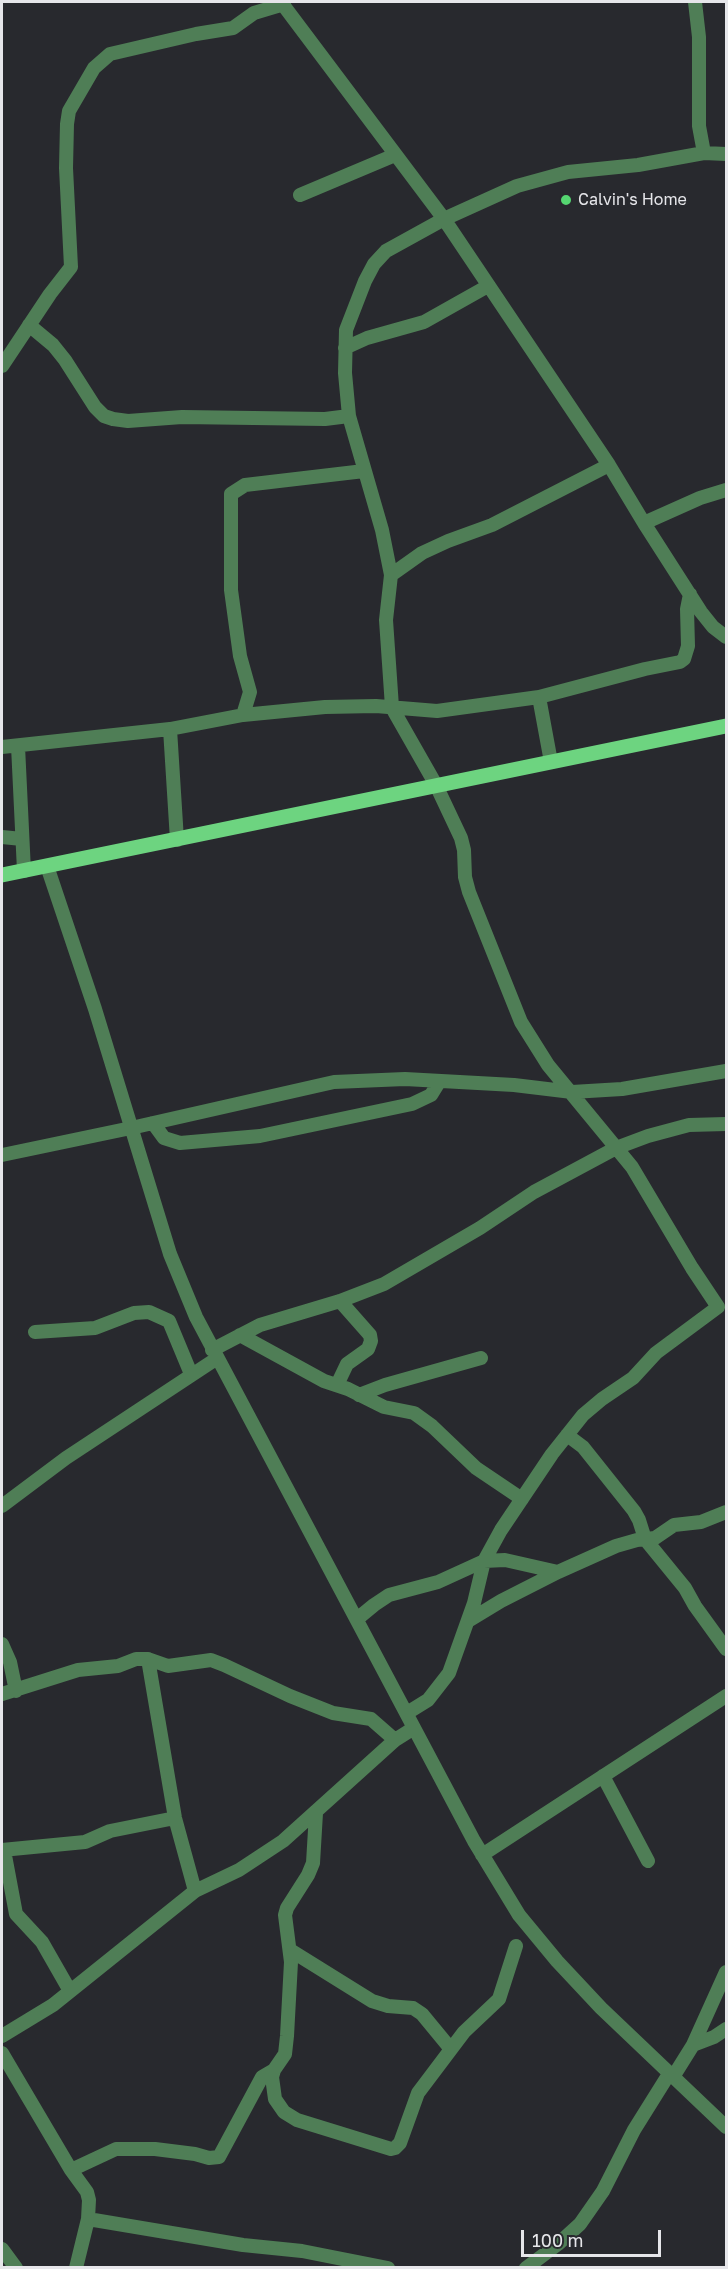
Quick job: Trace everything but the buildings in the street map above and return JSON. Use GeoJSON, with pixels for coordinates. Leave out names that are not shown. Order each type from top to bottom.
{"type":"FeatureCollection","features":[{"type":"Feature","properties":{"kind":"main road"},"geometry":{"type":"LineString","coordinates":[[2,875],[726,726]]}},
{"type":"Feature","properties":{"kind":"street"},"geometry":{"type":"LineString","coordinates":[[695,2],[699,37],[699,126],[704,153]]}},
{"type":"Feature","properties":{"kind":"street"},"geometry":{"type":"LineString","coordinates":[[2,366],[71,267],[66,168],[67,124],[69,111],[94,68],[110,54],[233,28],[255,7],[283,3],[444,219],[609,465],[690,594],[713,627],[726,637]]}},
{"type":"Feature","properties":{"kind":"street"},"geometry":{"type":"LineString","coordinates":[[406,1713],[428,1700],[449,1673],[468,1621],[484,1561],[501,1530],[567,1435],[583,1415],[633,1378],[656,1353],[722,1304],[692,1268],[646,1188],[616,1148],[594,1124],[572,1092],[548,1065],[521,1022],[469,892],[465,877],[463,843],[436,785],[393,707],[386,620],[391,575],[382,530],[349,416],[346,330],[351,314],[375,264],[386,251],[444,219],[516,186],[568,171],[638,165],[704,153],[726,153]]}},
{"type":"Feature","properties":{"kind":"street"},"geometry":{"type":"LineString","coordinates":[[300,195],[395,155]]}},
{"type":"Feature","properties":{"kind":"street"},"geometry":{"type":"LineString","coordinates":[[345,348],[367,338],[424,322],[488,286]]}},
{"type":"Feature","properties":{"kind":"street"},"geometry":{"type":"LineString","coordinates":[[29,325],[53,345],[95,407],[104,416],[113,419],[128,421],[182,417],[325,419],[349,416]]}},
{"type":"Feature","properties":{"kind":"street"},"geometry":{"type":"LineString","coordinates":[[391,575],[422,553],[501,521],[609,465]]}},
{"type":"Feature","properties":{"kind":"street"},"geometry":{"type":"LineString","coordinates":[[243,715],[250,692],[240,656],[231,590],[231,494],[245,485],[364,471]]}},
{"type":"Feature","properties":{"kind":"street"},"geometry":{"type":"LineString","coordinates":[[644,523],[700,498],[726,490]]}},
{"type":"Feature","properties":{"kind":"street"},"geometry":{"type":"LineString","coordinates":[[2,747],[170,729],[243,715],[325,707],[393,707],[437,711],[539,697],[680,662],[684,659],[688,646],[687,609],[690,594]]}},
{"type":"Feature","properties":{"kind":"street"},"geometry":{"type":"LineString","coordinates":[[539,697],[551,762]]}},
{"type":"Feature","properties":{"kind":"street"},"geometry":{"type":"LineString","coordinates":[[170,729],[177,840]]}},
{"type":"Feature","properties":{"kind":"street"},"geometry":{"type":"LineString","coordinates":[[18,746],[24,870]]}},
{"type":"Feature","properties":{"kind":"street"},"geometry":{"type":"LineString","coordinates":[[2,837],[22,839]]}},
{"type":"Feature","properties":{"kind":"street"},"geometry":{"type":"LineString","coordinates":[[47,866],[95,1009],[174,1264],[196,1317],[482,1855],[519,1915],[557,1962],[601,2008],[726,2127]]}},
{"type":"Feature","properties":{"kind":"street"},"geometry":{"type":"LineString","coordinates":[[2,1155],[334,1082],[405,1079],[514,1085],[572,1092],[622,1089],[726,1071]]}},
{"type":"Feature","properties":{"kind":"street"},"geometry":{"type":"LineString","coordinates":[[153,1123],[165,1138],[180,1143],[260,1136],[412,1104],[430,1095],[439,1082]]}},
{"type":"Feature","properties":{"kind":"street"},"geometry":{"type":"LineString","coordinates":[[2,1506],[66,1458],[191,1374],[240,1335],[260,1325],[340,1301],[384,1284],[480,1228],[534,1192],[616,1148],[648,1136],[689,1125],[726,1124]]}},
{"type":"Feature","properties":{"kind":"street"},"geometry":{"type":"LineString","coordinates":[[338,1385],[347,1364],[368,1349],[371,1341],[370,1335],[340,1301]]}},
{"type":"Feature","properties":{"kind":"street"},"geometry":{"type":"LineString","coordinates":[[35,1332],[94,1328],[134,1313],[149,1312],[169,1321],[191,1374]]}},
{"type":"Feature","properties":{"kind":"street"},"geometry":{"type":"LineString","coordinates":[[240,1335],[324,1381],[338,1385],[384,1407],[414,1413],[432,1426],[476,1468],[522,1499]]}},
{"type":"Feature","properties":{"kind":"street"},"geometry":{"type":"LineString","coordinates":[[359,1395],[406,1378],[481,1358]]}},
{"type":"Feature","properties":{"kind":"street"},"geometry":{"type":"LineString","coordinates":[[567,1435],[583,1447],[639,1520],[645,1539],[685,1588],[726,1649]]}},
{"type":"Feature","properties":{"kind":"street"},"geometry":{"type":"LineString","coordinates":[[468,1621],[501,1600],[627,1542],[655,1538],[674,1525],[701,1522],[726,1512]]}},
{"type":"Feature","properties":{"kind":"street"},"geometry":{"type":"LineString","coordinates":[[357,1619],[389,1595],[438,1582],[484,1561],[505,1560],[558,1572]]}},
{"type":"Feature","properties":{"kind":"street"},"geometry":{"type":"LineString","coordinates":[[2,1644],[10,1662],[16,1691]]}},
{"type":"Feature","properties":{"kind":"street"},"geometry":{"type":"LineString","coordinates":[[2,1694],[78,1670],[118,1666],[136,1659],[148,1659],[168,1666],[215,1661],[333,1713],[371,1719],[395,1740]]}},
{"type":"Feature","properties":{"kind":"street"},"geometry":{"type":"LineString","coordinates":[[148,1659],[175,1818],[195,1891]]}},
{"type":"Feature","properties":{"kind":"street"},"geometry":{"type":"LineString","coordinates":[[482,1855],[726,1696]]}},
{"type":"Feature","properties":{"kind":"street"},"geometry":{"type":"LineString","coordinates":[[2,2036],[53,2005],[195,1891],[239,1870],[283,1841],[395,1740],[414,1728]]}},
{"type":"Feature","properties":{"kind":"street"},"geometry":{"type":"LineString","coordinates":[[603,1776],[648,1861]]}},
{"type":"Feature","properties":{"kind":"street"},"geometry":{"type":"LineString","coordinates":[[71,2170],[116,2149],[155,2149],[209,2158],[219,2157],[262,2077],[274,2070],[286,2048],[290,1950],[285,1915],[313,1863],[316,1813]]}},
{"type":"Feature","properties":{"kind":"street"},"geometry":{"type":"LineString","coordinates":[[70,1992],[42,1942],[16,1914],[3,1850],[85,1842],[110,1831],[175,1818]]}},
{"type":"Feature","properties":{"kind":"street"},"geometry":{"type":"LineString","coordinates":[[274,2070],[275,2099],[284,2112],[297,2120],[392,2149],[400,2143],[418,2093],[450,2048],[499,1999],[516,1946]]}},
{"type":"Feature","properties":{"kind":"street"},"geometry":{"type":"LineString","coordinates":[[290,1950],[372,2001],[388,2006],[413,2008],[422,2014],[450,2048]]}},
{"type":"Feature","properties":{"kind":"street"},"geometry":{"type":"LineString","coordinates":[[526,2268],[580,2224],[603,2191],[634,2130],[693,2045],[726,1972]]}},
{"type":"Feature","properties":{"kind":"street"},"geometry":{"type":"LineString","coordinates":[[693,2045],[714,2037],[726,2029]]}},
{"type":"Feature","properties":{"kind":"street"},"geometry":{"type":"LineString","coordinates":[[2,2053],[71,2170],[87,2192],[88,2219],[76,2268]]}},
{"type":"Feature","properties":{"kind":"street"},"geometry":{"type":"LineString","coordinates":[[88,2219],[243,2245],[302,2251],[388,2268]]}},
{"type":"Feature","properties":{"kind":"street"},"geometry":{"type":"LineString","coordinates":[[2,2249],[16,2268]]}},
{"type":"Feature","properties":{"kind":"place","name":"Calvin's Home"},"geometry":{"type":"Point","coordinates":[566,200]}}]}
